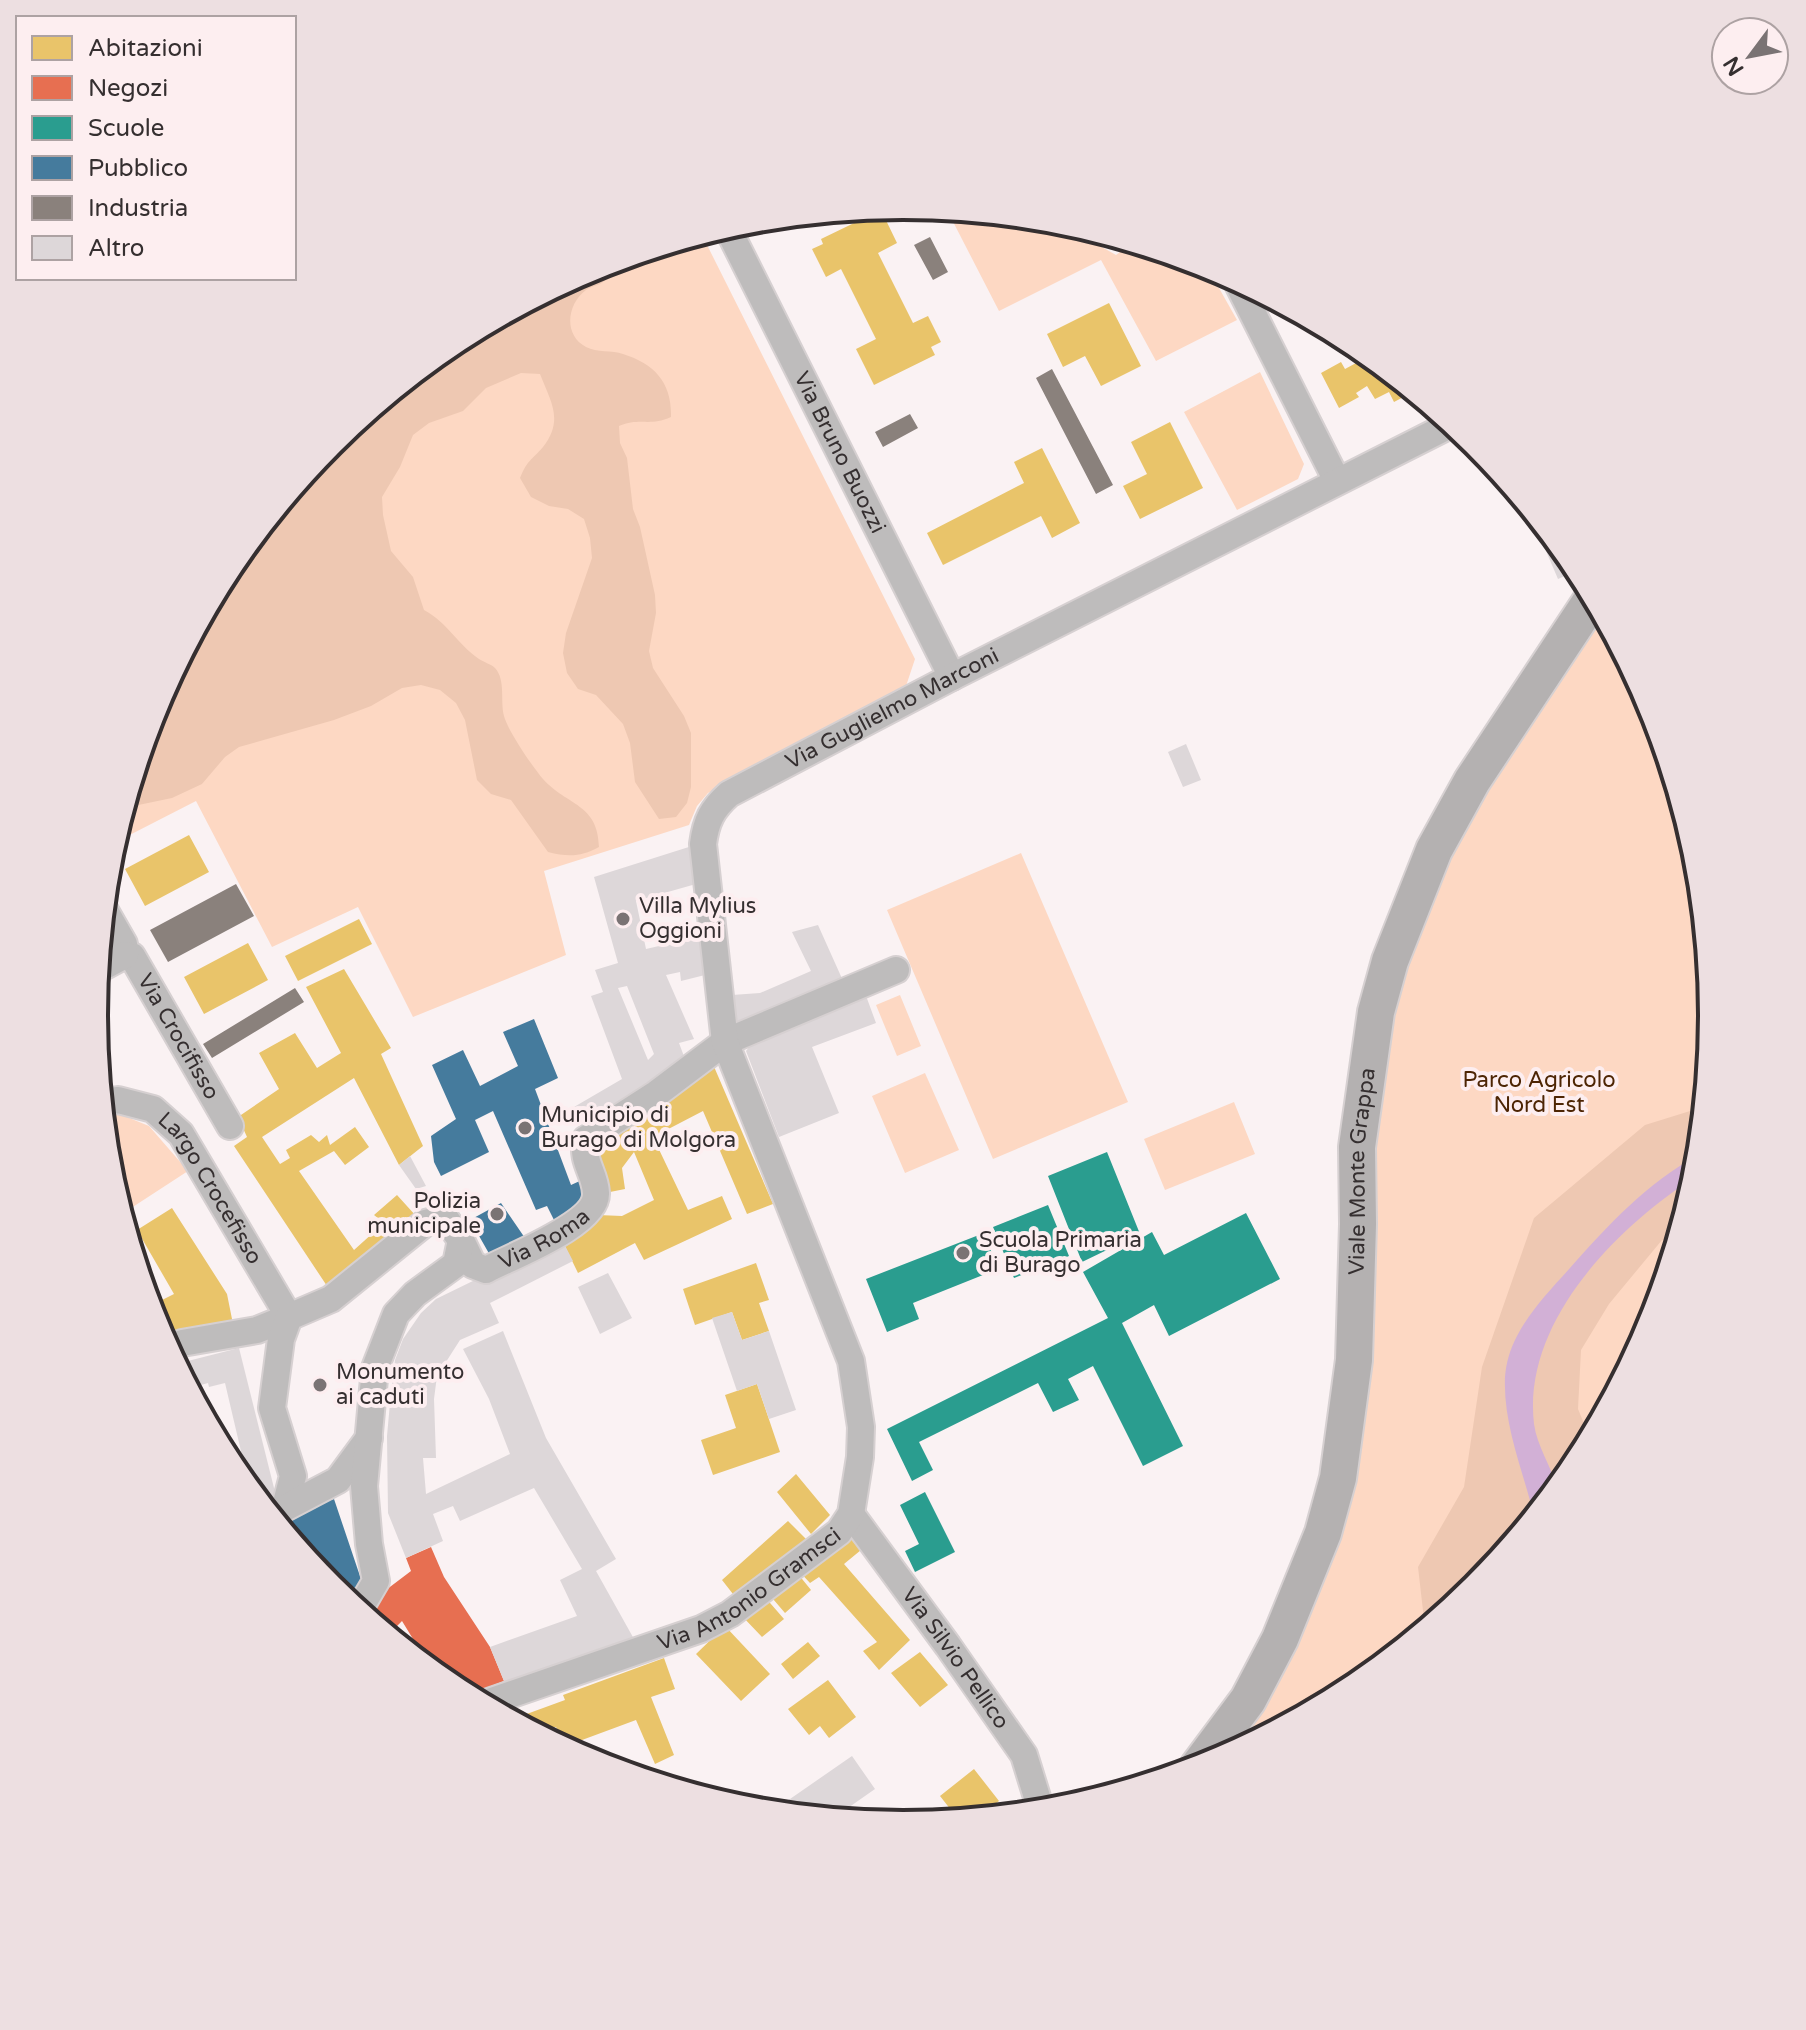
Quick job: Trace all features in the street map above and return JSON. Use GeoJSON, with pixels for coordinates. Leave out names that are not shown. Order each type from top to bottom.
{"type":"FeatureCollection","features":[{"type":"Feature","properties":{"kind":"street","name":"Via Bruno Buozzi"},"geometry":{"type":"LineString","coordinates":[[733,239],[952,677]]}},
{"type":"Feature","properties":{"kind":"street"},"geometry":{"type":"LineString","coordinates":[[1245,298],[1337,481]]}},
{"type":"Feature","properties":{"kind":"street","name":"Via Guglielmo Marconi"},"geometry":{"type":"LineString","coordinates":[[725,1042],[703,844],[706,824],[714,807],[729,794],[952,677],[1440,430]]}},
{"type":"Feature","properties":{"kind":"street","name":"Viale Monte Grappa"},"geometry":{"type":"LineString","coordinates":[[1214,1746],[1248,1700],[1280,1639],[1323,1533],[1338,1478],[1354,1360],[1357,1147],[1376,1012],[1390,961],[1434,850],[1472,781],[1586,609]]}},
{"type":"Feature","properties":{"kind":"street","name":"Via Crocifisso"},"geometry":{"type":"LineString","coordinates":[[114,926],[124,944],[125,955],[132,956],[230,1126]]}},
{"type":"Feature","properties":{"kind":"street"},"geometry":{"type":"LineString","coordinates":[[110,963],[125,955]]}},
{"type":"Feature","properties":{"kind":"street"},"geometry":{"type":"LineString","coordinates":[[725,1042],[896,970]]}},
{"type":"Feature","properties":{"kind":"street","name":"Via Roma"},"geometry":{"type":"LineString","coordinates":[[461,1240],[473,1265],[486,1270],[578,1222],[591,1208],[597,1195],[583,1152],[586,1139],[656,1094],[725,1042]]}},
{"type":"Feature","properties":{"kind":"street","name":"Via Antonio Gramsci"},"geometry":{"type":"LineString","coordinates":[[498,1699],[701,1629],[730,1614],[839,1532],[851,1514],[860,1457],[861,1427],[851,1361],[725,1042]]}},
{"type":"Feature","properties":{"kind":"street","name":"Largo Crocefisso"},"geometry":{"type":"LineString","coordinates":[[113,1101],[153,1109],[181,1134],[289,1317]]}},
{"type":"Feature","properties":{"kind":"street"},"geometry":{"type":"LineString","coordinates":[[180,1344],[257,1330],[331,1299],[425,1223],[445,1218],[461,1240],[456,1264],[415,1294],[396,1314],[375,1368],[364,1486],[376,1581],[365,1600]]}},
{"type":"Feature","properties":{"kind":"street"},"geometry":{"type":"LineString","coordinates":[[279,1508],[293,1476],[272,1408],[273,1384],[280,1359],[281,1339],[289,1317]]}},
{"type":"Feature","properties":{"kind":"street"},"geometry":{"type":"LineString","coordinates":[[281,1510],[338,1480],[369,1438]]}},
{"type":"Feature","properties":{"kind":"street","name":"Via Silvio Pellico"},"geometry":{"type":"LineString","coordinates":[[851,1514],[1024,1755],[1037,1798]]}},
{"type":"Feature","properties":{"kind":"green space"},"geometry":{"type":"Polygon","coordinates":[[[953,222],[1058,235],[1097,244],[1116,255],[1122,251],[1159,262],[1219,288],[1237,320],[1156,361],[1101,260],[999,311],[953,222]]]}},
{"type":"Feature","properties":{"kind":"green space"},"geometry":{"type":"Polygon","coordinates":[[[707,245],[915,659],[903,695],[708,793],[697,806],[689,825],[544,871],[566,955],[413,1017],[358,907],[272,947],[196,801],[129,835],[150,759],[190,663],[242,573],[305,491],[379,417],[461,354],[551,302],[647,262],[707,245]]]}},
{"type":"Feature","properties":{"kind":"green space"},"geometry":{"type":"Polygon","coordinates":[[[1260,372],[1304,464],[1298,479],[1237,510],[1184,412],[1260,372]]]}},
{"type":"Feature","properties":{"kind":"green space","name":"Parco Agricolo Nord Est"},"geometry":{"type":"Polygon","coordinates":[[[1594,624],[1616,663],[1656,759],[1683,860],[1696,963],[1698,1015],[1691,1119],[1683,1170],[1656,1271],[1616,1367],[1591,1413],[1534,1499],[1501,1539],[1427,1613],[1387,1646],[1300,1703],[1237,1736],[1327,1549],[1376,1076],[1424,889],[1594,624]]]}},
{"type":"Feature","properties":{"kind":"green space"},"geometry":{"type":"Polygon","coordinates":[[[1021,853],[1128,1102],[993,1159],[887,910],[1021,853]]]}},
{"type":"Feature","properties":{"kind":"green space"},"geometry":{"type":"Polygon","coordinates":[[[900,995],[921,1046],[897,1056],[876,1005],[900,995]]]}},
{"type":"Feature","properties":{"kind":"green space"},"geometry":{"type":"Polygon","coordinates":[[[925,1073],[959,1150],[905,1173],[872,1096],[925,1073]]]}},
{"type":"Feature","properties":{"kind":"green space"},"geometry":{"type":"Polygon","coordinates":[[[1234,1102],[1255,1154],[1165,1190],[1144,1139],[1234,1102]]]}},
{"type":"Feature","properties":{"kind":"green space"},"geometry":{"type":"Polygon","coordinates":[[[114,1112],[149,1126],[188,1171],[132,1208],[114,1112]]]}},
{"type":"Feature","properties":{"kind":"shaded area"},"geometry":{"type":"Polygon","coordinates":[[[609,277],[588,289],[575,303],[570,319],[574,335],[586,347],[623,354],[653,369],[665,385],[671,405],[671,417],[619,426],[620,443],[627,458],[633,509],[655,595],[656,613],[649,651],[653,668],[684,716],[691,733],[691,787],[687,803],[676,817],[659,819],[635,782],[630,743],[623,724],[596,695],[578,689],[567,673],[563,653],[566,633],[592,558],[590,538],[584,519],[568,509],[549,506],[531,497],[520,478],[549,437],[554,419],[540,374],[521,373],[486,388],[463,411],[429,423],[413,435],[400,467],[382,497],[383,515],[391,551],[413,577],[424,610],[440,621],[471,653],[495,668],[502,685],[504,716],[515,739],[543,779],[587,813],[597,833],[599,847],[574,855],[548,852],[511,800],[491,794],[477,780],[465,720],[456,703],[440,690],[421,685],[402,688],[371,706],[334,720],[239,747],[225,757],[202,784],[172,798],[136,805],[169,711],[190,663],[242,573],[305,491],[379,417],[461,354],[551,302],[609,277]]]}},
{"type":"Feature","properties":{"kind":"shaded area"},"geometry":{"type":"Polygon","coordinates":[[[1692,1110],[1683,1170],[1665,1240],[1609,1304],[1581,1350],[1578,1409],[1584,1424],[1534,1499],[1501,1539],[1424,1616],[1418,1567],[1464,1487],[1482,1367],[1534,1218],[1645,1125],[1692,1110]]]}},
{"type":"Feature","properties":{"kind":"shaded area"},"geometry":{"type":"Polygon","coordinates":[[[1684,1163],[1679,1188],[1635,1222],[1607,1250],[1559,1314],[1543,1349],[1534,1386],[1534,1424],[1552,1474],[1530,1503],[1505,1395],[1506,1372],[1515,1341],[1541,1300],[1584,1252],[1645,1192],[1684,1163]]]}},
{"type":"Feature","properties":{"kind":"building: Abitazioni"},"geometry":{"type":"Polygon","coordinates":[[[886,221],[897,243],[878,253],[913,323],[928,316],[941,342],[931,347],[935,355],[874,385],[856,349],[876,339],[841,269],[826,277],[812,249],[823,244],[821,239],[857,222],[886,221]]]}},
{"type":"Feature","properties":{"kind":"building: Abitazioni"},"geometry":{"type":"Polygon","coordinates":[[[1109,303],[1141,366],[1101,386],[1085,356],[1063,367],[1047,334],[1109,303]]]}},
{"type":"Feature","properties":{"kind":"building: Abitazioni"},"geometry":{"type":"Polygon","coordinates":[[[1341,362],[1345,369],[1357,363],[1403,397],[1394,402],[1389,392],[1375,399],[1367,386],[1356,393],[1359,397],[1339,408],[1321,373],[1341,362]]]}},
{"type":"Feature","properties":{"kind":"building: Abitazioni"},"geometry":{"type":"Polygon","coordinates":[[[1170,422],[1203,488],[1140,519],[1123,486],[1147,474],[1131,442],[1170,422]]]}},
{"type":"Feature","properties":{"kind":"building: Abitazioni"},"geometry":{"type":"Polygon","coordinates":[[[1042,448],[1080,523],[1052,538],[1041,516],[943,565],[927,533],[1024,483],[1014,462],[1042,448]]]}},
{"type":"Feature","properties":{"kind":"building: Abitazioni"},"geometry":{"type":"Polygon","coordinates":[[[189,835],[209,872],[145,906],[125,869],[189,835]]]}},
{"type":"Feature","properties":{"kind":"building: Abitazioni"},"geometry":{"type":"Polygon","coordinates":[[[359,919],[372,944],[298,981],[285,956],[359,919]]]}},
{"type":"Feature","properties":{"kind":"building: Abitazioni"},"geometry":{"type":"Polygon","coordinates":[[[248,943],[268,980],[204,1014],[184,977],[248,943]]]}},
{"type":"Feature","properties":{"kind":"building: Abitazioni"},"geometry":{"type":"Polygon","coordinates":[[[344,969],[391,1048],[381,1054],[423,1146],[399,1165],[354,1078],[262,1137],[280,1164],[290,1158],[286,1150],[311,1135],[319,1142],[327,1135],[330,1145],[355,1127],[369,1147],[345,1165],[334,1151],[299,1171],[354,1250],[384,1223],[374,1215],[397,1195],[416,1216],[327,1286],[234,1146],[247,1137],[238,1117],[279,1089],[259,1053],[295,1033],[317,1068],[341,1053],[306,987],[344,969]]]}},
{"type":"Feature","properties":{"kind":"building: Abitazioni"},"geometry":{"type":"Polygon","coordinates":[[[712,1062],[773,1204],[747,1214],[703,1111],[653,1137],[688,1210],[722,1196],[732,1219],[644,1260],[635,1243],[578,1273],[561,1238],[598,1215],[622,1216],[654,1200],[634,1152],[622,1168],[625,1189],[600,1194],[592,1148],[712,1062]]]}},
{"type":"Feature","properties":{"kind":"building: Abitazioni"},"geometry":{"type":"Polygon","coordinates":[[[172,1208],[227,1294],[233,1324],[178,1339],[162,1300],[174,1294],[138,1230],[172,1208]]]}},
{"type":"Feature","properties":{"kind":"building: Abitazioni"},"geometry":{"type":"Polygon","coordinates":[[[756,1263],[769,1300],[759,1303],[769,1331],[742,1340],[732,1312],[695,1325],[683,1289],[756,1263]]]}},
{"type":"Feature","properties":{"kind":"building: Abitazioni"},"geometry":{"type":"Polygon","coordinates":[[[757,1384],[780,1452],[713,1475],[701,1440],[736,1428],[725,1395],[757,1384]]]}},
{"type":"Feature","properties":{"kind":"building: Abitazioni"},"geometry":{"type":"Polygon","coordinates":[[[796,1474],[830,1515],[811,1534],[777,1492],[796,1474]]]}},
{"type":"Feature","properties":{"kind":"building: Abitazioni"},"geometry":{"type":"Polygon","coordinates":[[[788,1521],[808,1541],[740,1603],[722,1580],[788,1521]]]}},
{"type":"Feature","properties":{"kind":"building: Abitazioni"},"geometry":{"type":"Polygon","coordinates":[[[845,1533],[861,1550],[844,1564],[910,1640],[879,1670],[863,1651],[877,1642],[819,1577],[810,1583],[796,1568],[845,1533]]]}},
{"type":"Feature","properties":{"kind":"building: Abitazioni"},"geometry":{"type":"Polygon","coordinates":[[[794,1569],[811,1590],[785,1613],[767,1592],[794,1569]]]}},
{"type":"Feature","properties":{"kind":"building: Abitazioni"},"geometry":{"type":"Polygon","coordinates":[[[764,1596],[784,1619],[762,1637],[741,1615],[764,1596]]]}},
{"type":"Feature","properties":{"kind":"building: Abitazioni"},"geometry":{"type":"Polygon","coordinates":[[[725,1626],[770,1674],[741,1701],[696,1654],[725,1626]]]}},
{"type":"Feature","properties":{"kind":"building: Abitazioni"},"geometry":{"type":"Polygon","coordinates":[[[808,1642],[820,1656],[793,1679],[781,1664],[808,1642]]]}},
{"type":"Feature","properties":{"kind":"building: Abitazioni"},"geometry":{"type":"Polygon","coordinates":[[[920,1652],[948,1685],[920,1707],[891,1673],[920,1652]]]}},
{"type":"Feature","properties":{"kind":"building: Abitazioni"},"geometry":{"type":"Polygon","coordinates":[[[664,1658],[675,1689],[651,1697],[674,1755],[655,1764],[636,1720],[583,1742],[526,1714],[565,1700],[563,1695],[664,1658]]]}},
{"type":"Feature","properties":{"kind":"building: Abitazioni"},"geometry":{"type":"Polygon","coordinates":[[[828,1680],[856,1717],[829,1738],[820,1726],[809,1735],[788,1709],[828,1680]]]}},
{"type":"Feature","properties":{"kind":"building: Abitazioni"},"geometry":{"type":"Polygon","coordinates":[[[974,1769],[999,1801],[995,1804],[950,1808],[940,1796],[974,1769]]]}},
{"type":"Feature","properties":{"kind":"building: Negozi"},"geometry":{"type":"Polygon","coordinates":[[[431,1547],[444,1577],[490,1647],[504,1681],[483,1689],[416,1643],[402,1621],[396,1627],[376,1610],[378,1596],[411,1571],[406,1558],[431,1547]]]}},
{"type":"Feature","properties":{"kind":"building: Scuole"},"geometry":{"type":"Polygon","coordinates":[[[1107,1152],[1140,1234],[1082,1262],[1048,1176],[1107,1152]]]}},
{"type":"Feature","properties":{"kind":"building: Scuole"},"geometry":{"type":"Polygon","coordinates":[[[1048,1205],[1069,1256],[1014,1278],[993,1227],[1048,1205]]]}},
{"type":"Feature","properties":{"kind":"building: Scuole"},"geometry":{"type":"Polygon","coordinates":[[[1246,1213],[1280,1279],[1169,1336],[1154,1305],[1122,1323],[1183,1446],[1143,1466],[1093,1366],[1068,1379],[1079,1400],[1053,1412],[1038,1383],[919,1442],[933,1470],[912,1481],[887,1429],[1108,1318],[1083,1272],[1152,1232],[1164,1255],[1246,1213]]]}},
{"type":"Feature","properties":{"kind":"building: Scuole"},"geometry":{"type":"Polygon","coordinates":[[[984,1233],[998,1269],[913,1303],[919,1319],[887,1332],[866,1279],[984,1233]]]}},
{"type":"Feature","properties":{"kind":"building: Scuole"},"geometry":{"type":"Polygon","coordinates":[[[925,1492],[955,1552],[915,1572],[905,1551],[919,1544],[900,1505],[925,1492]]]}},
{"type":"Feature","properties":{"kind":"building: Pubblico","name":"Municipio di Burago di Molgora"},"geometry":{"type":"Polygon","coordinates":[[[534,1019],[558,1078],[535,1089],[571,1185],[584,1179],[590,1192],[557,1226],[547,1206],[536,1210],[493,1111],[475,1120],[489,1152],[441,1176],[434,1162],[431,1136],[456,1119],[432,1065],[463,1050],[480,1086],[518,1066],[503,1032],[534,1019]]]}},
{"type":"Feature","properties":{"kind":"building: Pubblico"},"geometry":{"type":"Polygon","coordinates":[[[501,1203],[527,1241],[491,1257],[470,1220],[501,1203]]]}},
{"type":"Feature","properties":{"kind":"building: Pubblico"},"geometry":{"type":"Polygon","coordinates":[[[334,1499],[363,1585],[353,1588],[285,1515],[334,1499]]]}},
{"type":"Feature","properties":{"kind":"building: Industria"},"geometry":{"type":"Polygon","coordinates":[[[930,237],[948,272],[933,280],[914,245],[930,237]]]}},
{"type":"Feature","properties":{"kind":"building: Industria"},"geometry":{"type":"Polygon","coordinates":[[[1052,369],[1113,485],[1096,494],[1036,378],[1052,369]]]}},
{"type":"Feature","properties":{"kind":"building: Industria"},"geometry":{"type":"Polygon","coordinates":[[[910,414],[918,428],[883,447],[875,432],[910,414]]]}},
{"type":"Feature","properties":{"kind":"building: Industria"},"geometry":{"type":"Polygon","coordinates":[[[236,884],[254,916],[168,962],[150,930],[236,884]]]}},
{"type":"Feature","properties":{"kind":"building: Industria"},"geometry":{"type":"Polygon","coordinates":[[[295,988],[304,1002],[212,1058],[203,1044],[295,988]]]}},
{"type":"Feature","properties":{"kind":"building: Altro"},"geometry":{"type":"Polygon","coordinates":[[[1548,550],[1566,576],[1558,579],[1548,550]]]}},
{"type":"Feature","properties":{"kind":"building: Altro"},"geometry":{"type":"Polygon","coordinates":[[[1186,744],[1201,780],[1183,787],[1168,752],[1186,744]]]}},
{"type":"Feature","properties":{"kind":"building: Altro"},"geometry":{"type":"Polygon","coordinates":[[[692,846],[696,884],[636,901],[646,949],[702,936],[705,975],[681,981],[680,972],[666,975],[694,1039],[679,1043],[685,1059],[587,1128],[574,1107],[622,1079],[591,996],[603,992],[595,970],[618,963],[594,877],[692,846]],[[627,986],[618,988],[648,1060],[654,1054],[627,986]]]}},
{"type":"Feature","properties":{"kind":"building: Altro"},"geometry":{"type":"Polygon","coordinates":[[[818,925],[844,983],[735,1024],[732,995],[760,993],[811,971],[792,932],[818,925]]]}},
{"type":"Feature","properties":{"kind":"building: Altro"},"geometry":{"type":"Polygon","coordinates":[[[865,993],[876,1023],[812,1047],[839,1113],[779,1137],[746,1051],[758,1036],[865,993]]]}},
{"type":"Feature","properties":{"kind":"building: Altro"},"geometry":{"type":"Polygon","coordinates":[[[410,1156],[426,1186],[416,1189],[399,1165],[410,1156]]]}},
{"type":"Feature","properties":{"kind":"building: Altro"},"geometry":{"type":"Polygon","coordinates":[[[561,1238],[573,1261],[490,1303],[499,1323],[460,1340],[437,1376],[434,1399],[436,1458],[423,1458],[426,1494],[510,1454],[489,1399],[463,1349],[503,1331],[546,1438],[616,1559],[596,1571],[634,1639],[506,1686],[490,1647],[577,1616],[560,1580],[582,1569],[534,1488],[460,1521],[453,1506],[433,1514],[443,1541],[406,1558],[388,1513],[387,1436],[391,1392],[395,1360],[403,1339],[421,1313],[436,1299],[561,1238]]]}},
{"type":"Feature","properties":{"kind":"building: Altro"},"geometry":{"type":"Polygon","coordinates":[[[608,1273],[632,1318],[600,1334],[578,1287],[608,1273]]]}},
{"type":"Feature","properties":{"kind":"building: Altro"},"geometry":{"type":"Polygon","coordinates":[[[732,1312],[742,1340],[769,1331],[796,1410],[769,1419],[757,1384],[737,1391],[712,1318],[732,1312]]]}},
{"type":"Feature","properties":{"kind":"building: Altro"},"geometry":{"type":"Polygon","coordinates":[[[239,1348],[278,1504],[243,1458],[225,1383],[209,1387],[208,1383],[200,1385],[187,1361],[239,1348]]]}},
{"type":"Feature","properties":{"kind":"building: Altro"},"geometry":{"type":"Polygon","coordinates":[[[852,1756],[875,1789],[848,1808],[787,1801],[852,1756]]]}},
{"type":"Feature","properties":{"kind":"place","name":"Villa Mylius Oggioni"},"geometry":{"type":"Point","coordinates":[623,919]}},
{"type":"Feature","properties":{"kind":"place","name":"Municipio di Burago di Molgora"},"geometry":{"type":"Point","coordinates":[525,1128]}},
{"type":"Feature","properties":{"kind":"place","name":"Polizia municipale"},"geometry":{"type":"Point","coordinates":[497,1214]}},
{"type":"Feature","properties":{"kind":"place","name":"Scuola Primaria di Burago"},"geometry":{"type":"Point","coordinates":[963,1253]}},
{"type":"Feature","properties":{"kind":"place","name":"Monumento ai caduti"},"geometry":{"type":"Point","coordinates":[320,1385]}}]}
